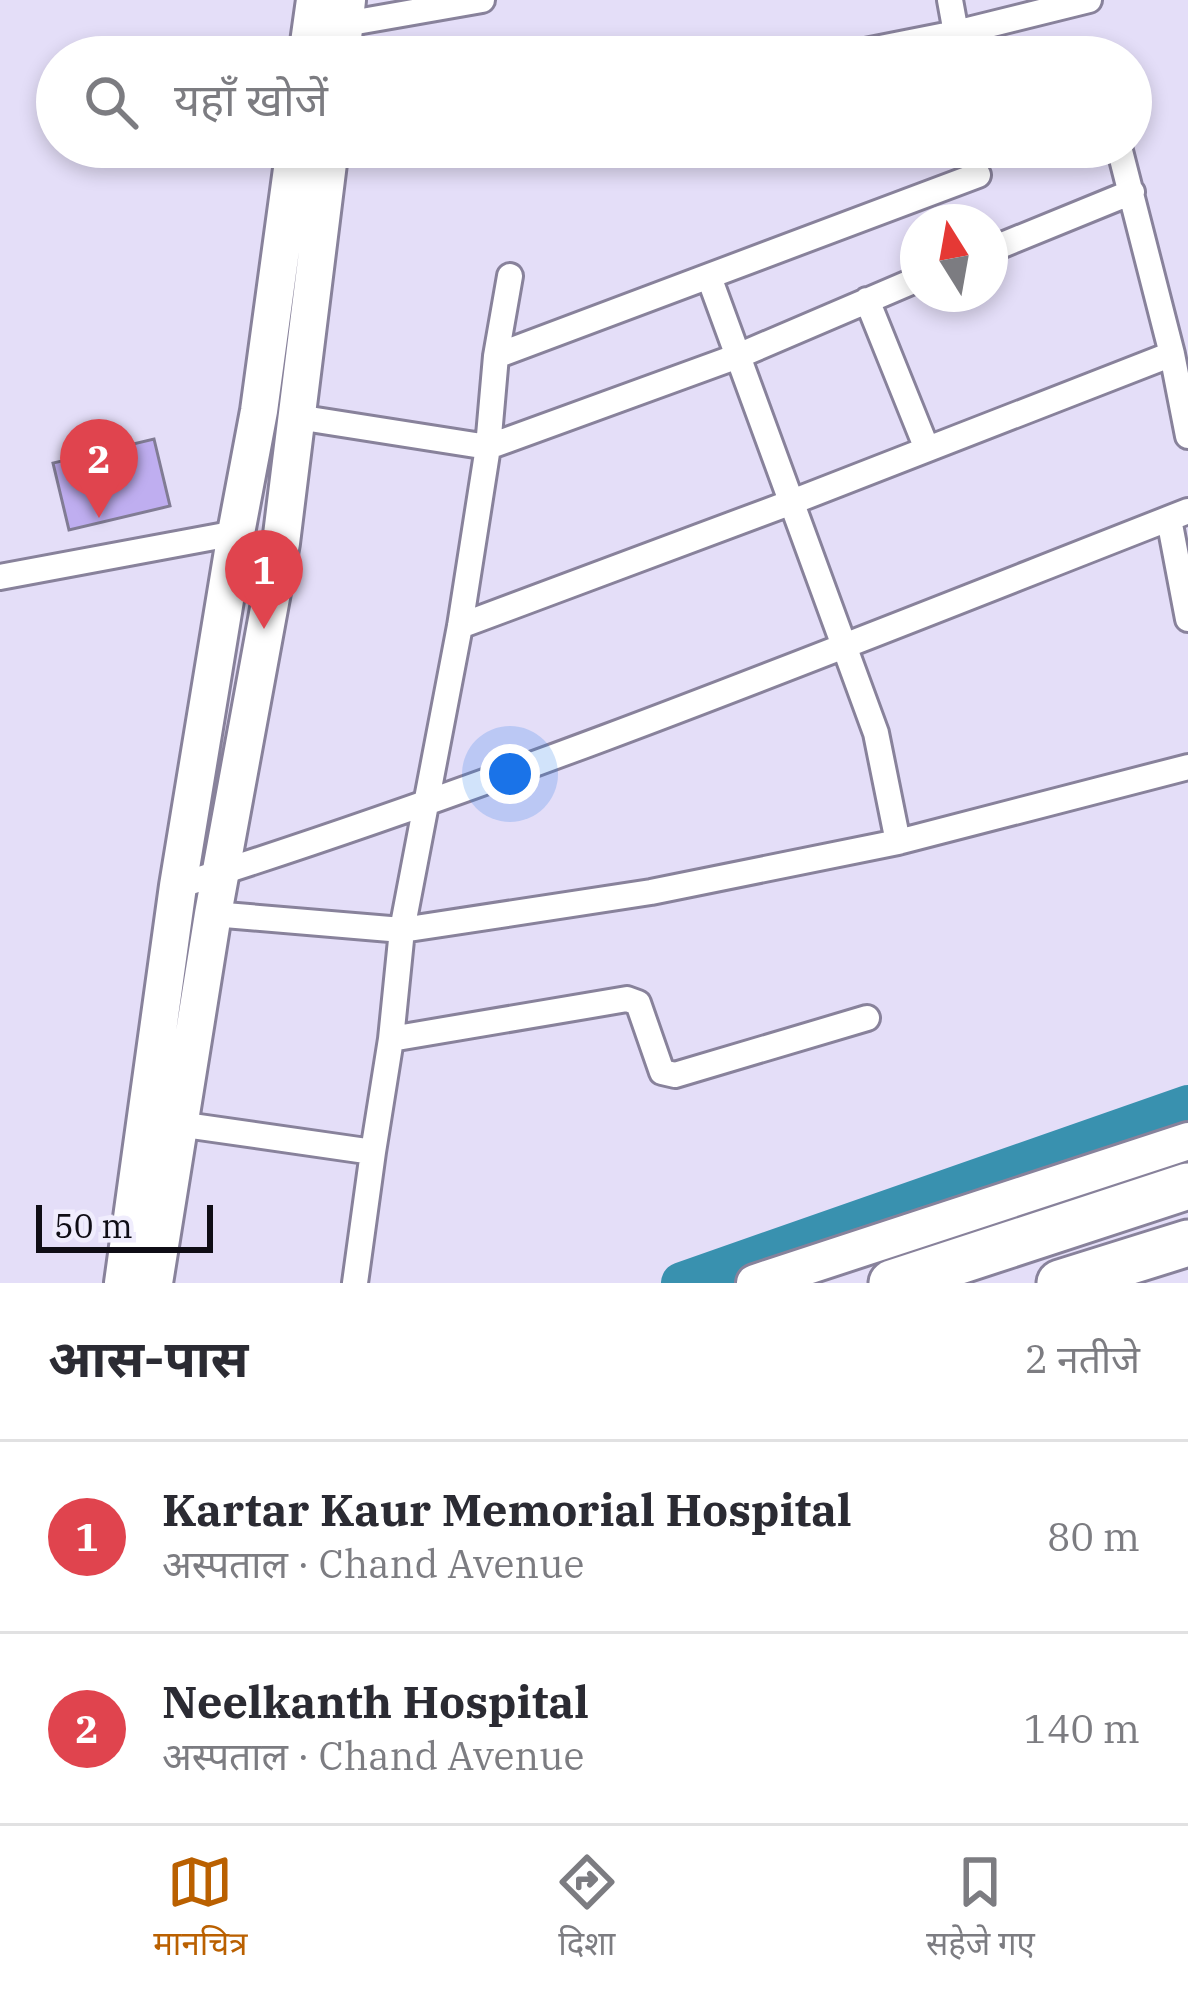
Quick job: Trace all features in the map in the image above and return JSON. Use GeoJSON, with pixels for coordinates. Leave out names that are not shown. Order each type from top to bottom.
{"type":"FeatureCollection","features":[{"type":"Feature","properties":{"kind":"highway"},"geometry":{"type":"LineString","coordinates":[[892,1283],[1188,1186]]}},
{"type":"Feature","properties":{"kind":"highway"},"geometry":{"type":"LineString","coordinates":[[1060,1283],[1188,1243]]}},
{"type":"Feature","properties":{"kind":"street"},"geometry":{"type":"LineString","coordinates":[[310,36],[315,0]]}},
{"type":"Feature","properties":{"kind":"street"},"geometry":{"type":"LineString","coordinates":[[344,27],[482,0]]}},
{"type":"Feature","properties":{"kind":"street"},"geometry":{"type":"LineString","coordinates":[[950,0],[956,33]]}},
{"type":"Feature","properties":{"kind":"street"},"geometry":{"type":"LineString","coordinates":[[941,36],[1089,0]]}},
{"type":"Feature","properties":{"kind":"street"},"geometry":{"type":"LineString","coordinates":[[123,1283],[178,886],[259,411],[292,168]]}},
{"type":"Feature","properties":{"kind":"street"},"geometry":{"type":"LineString","coordinates":[[154,1283],[280,542],[327,168]]}},
{"type":"Feature","properties":{"kind":"street"},"geometry":{"type":"LineString","coordinates":[[1125,168],[1188,436]]}},
{"type":"Feature","properties":{"kind":"street"},"geometry":{"type":"LineString","coordinates":[[496,356],[979,175]]}},
{"type":"Feature","properties":{"kind":"street"},"geometry":{"type":"LineString","coordinates":[[1008,243],[1132,192]]}},
{"type":"Feature","properties":{"kind":"street"},"geometry":{"type":"LineString","coordinates":[[355,1283],[392,1039],[402,930],[460,626],[510,276]]}},
{"type":"Feature","properties":{"kind":"street"},"geometry":{"type":"LineString","coordinates":[[709,277],[876,733],[898,842]]}},
{"type":"Feature","properties":{"kind":"street"},"geometry":{"type":"LineString","coordinates":[[297,417],[488,447],[738,356],[900,286]]}},
{"type":"Feature","properties":{"kind":"street"},"geometry":{"type":"LineString","coordinates":[[867,300],[927,449]]}},
{"type":"Feature","properties":{"kind":"street"},"geometry":{"type":"LineString","coordinates":[[460,626],[1172,354]]}},
{"type":"Feature","properties":{"kind":"street"},"geometry":{"type":"LineString","coordinates":[[178,886],[428,804],[1179,515],[1188,619]]}},
{"type":"Feature","properties":{"kind":"street"},"geometry":{"type":"LineString","coordinates":[[0,577],[236,533]]}},
{"type":"Feature","properties":{"kind":"street"},"geometry":{"type":"LineString","coordinates":[[214,914],[402,930],[651,892],[898,842],[1188,767]]}},
{"type":"Feature","properties":{"kind":"street"},"geometry":{"type":"LineString","coordinates":[[392,1039],[627,999],[638,1003],[662,1072],[675,1075],[867,1018]]}},
{"type":"Feature","properties":{"kind":"street"},"geometry":{"type":"LineString","coordinates":[[178,1124],[373,1152]]}},
{"type":"Feature","properties":{"kind":"street"},"geometry":{"type":"LineString","coordinates":[[755,1283],[1188,1141]]}},
{"type":"Feature","properties":{"kind":"building"},"geometry":{"type":"Polygon","coordinates":[[[154,439],[170,506],[69,530],[53,463],[154,439]]]}},
{"type":"Feature","properties":{"kind":"waterway"},"geometry":{"type":"LineString","coordinates":[[682,1283],[1188,1106]]}},
{"type":"Feature","properties":{"kind":"place","name":"Neelkanth Hospital"},"geometry":{"type":"Point","coordinates":[99,518]}},
{"type":"Feature","properties":{"kind":"place","name":"Kartar Kaur Memorial Hospital"},"geometry":{"type":"Point","coordinates":[264,629]}}]}
